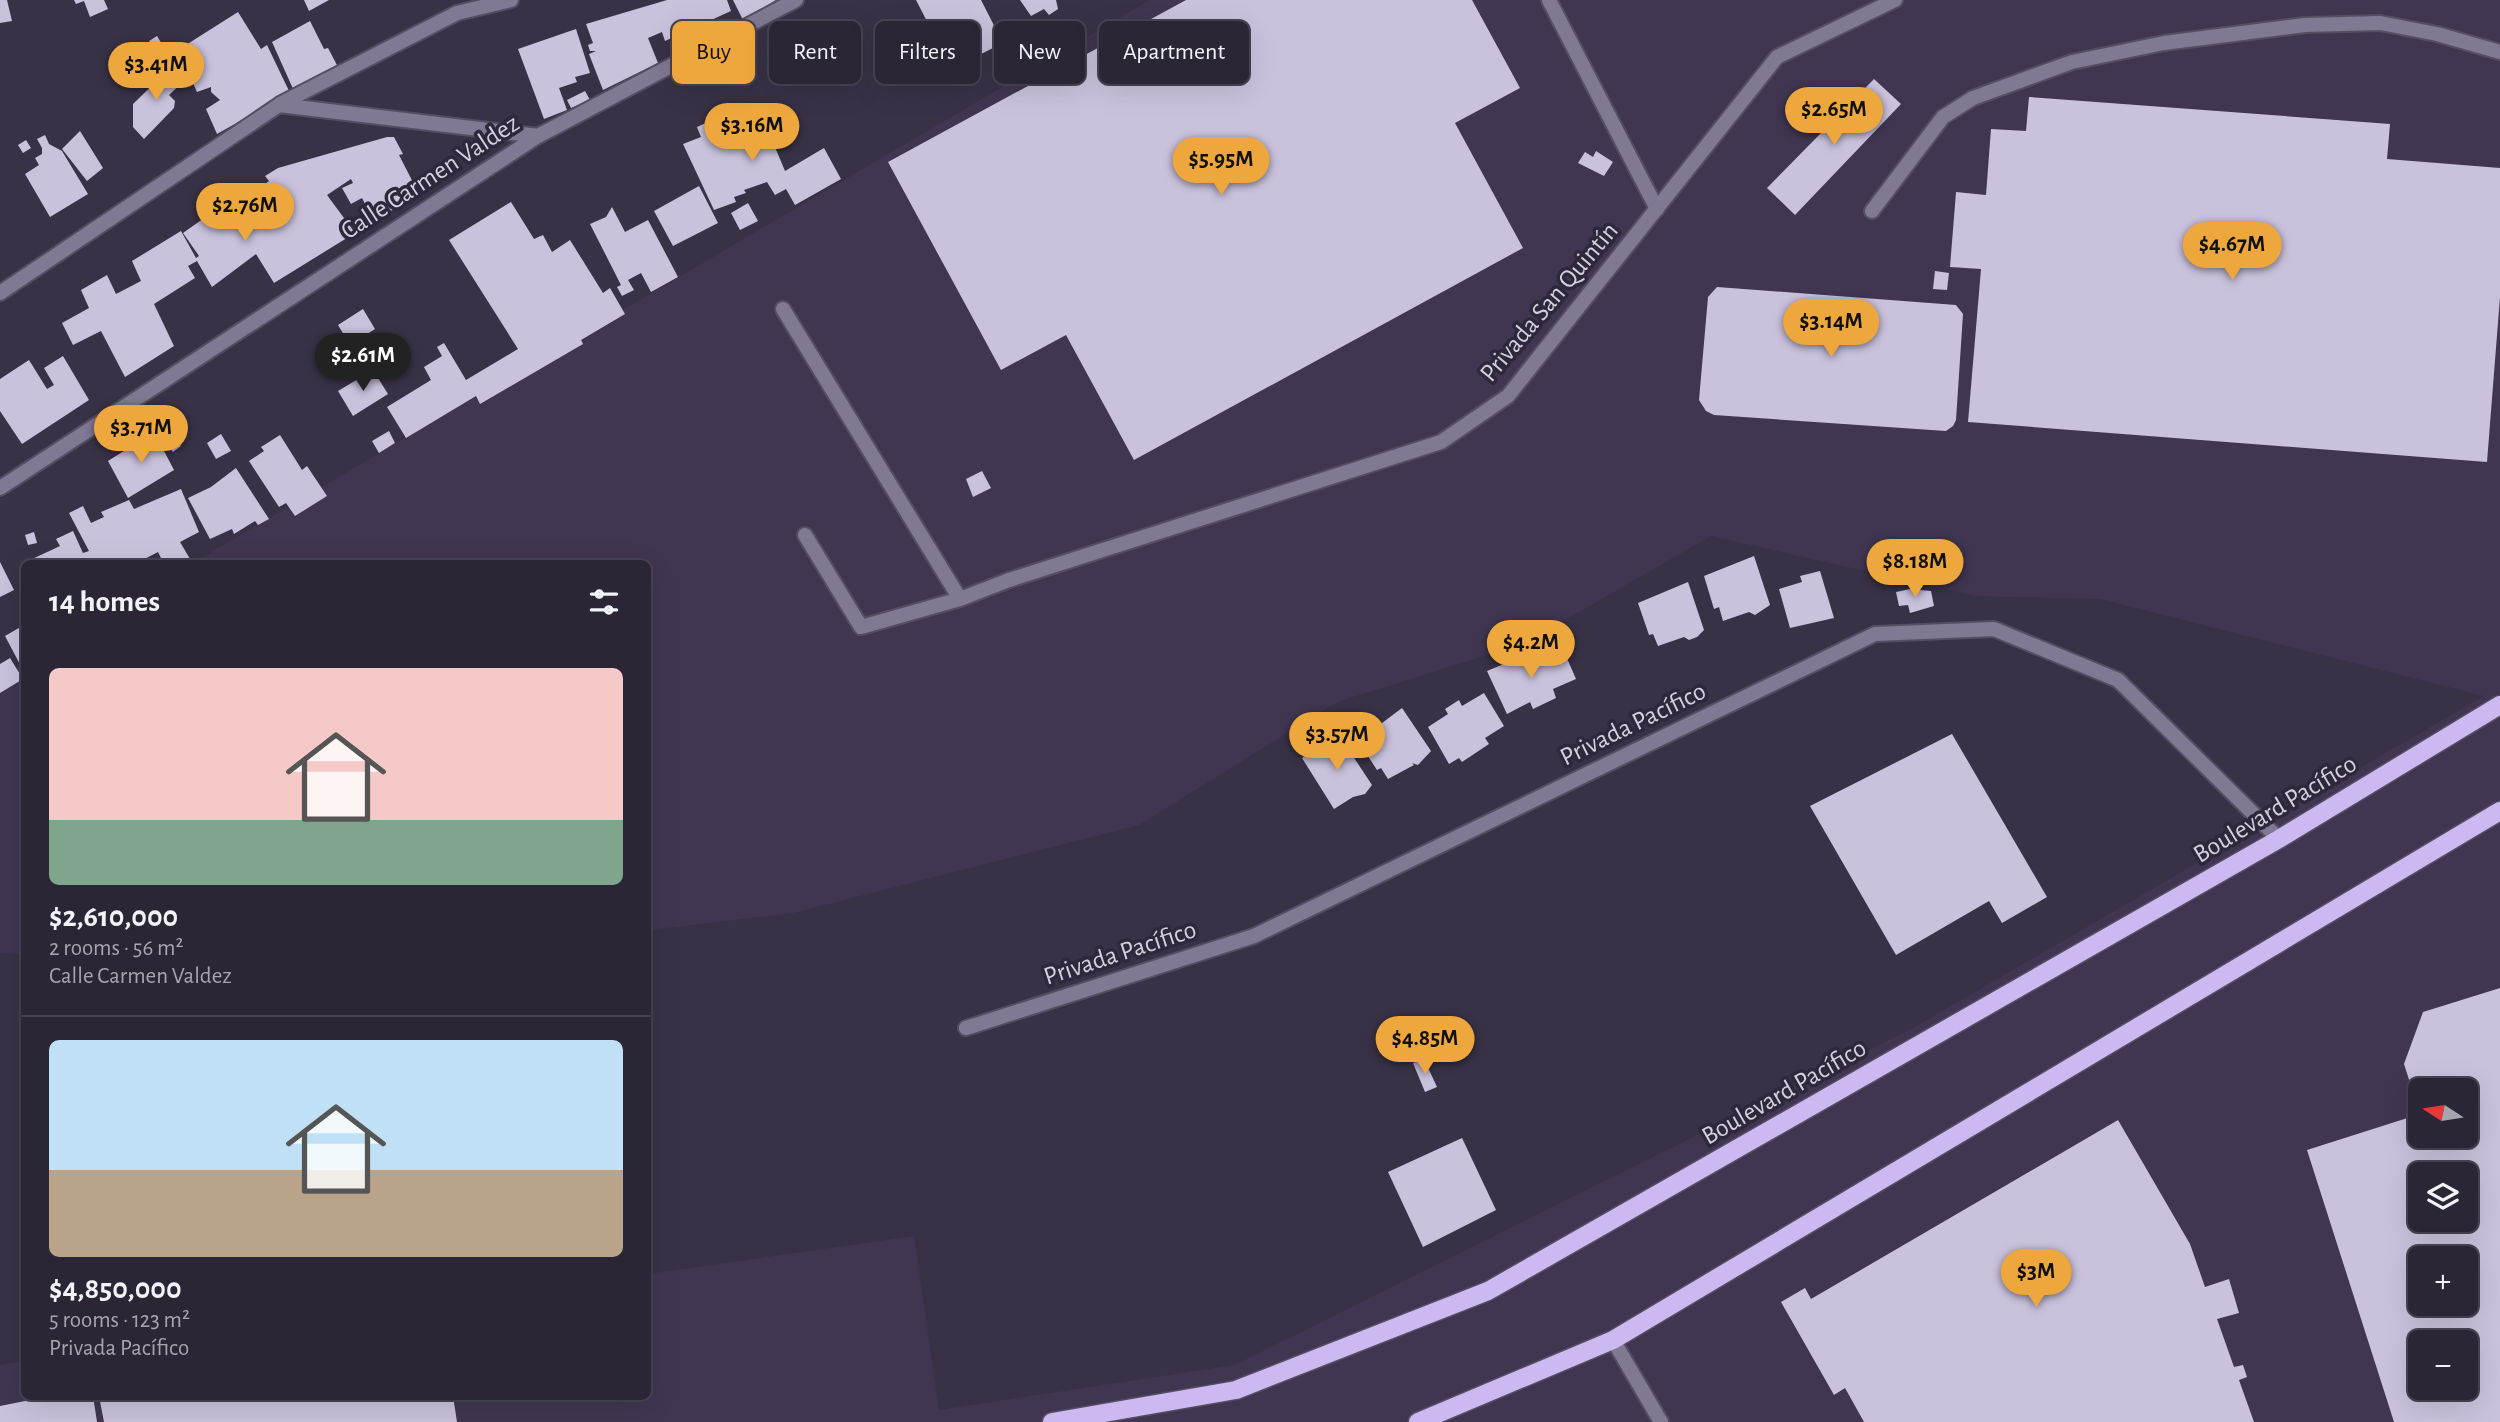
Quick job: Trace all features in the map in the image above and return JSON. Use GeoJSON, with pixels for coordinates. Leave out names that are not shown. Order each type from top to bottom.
{"type":"FeatureCollection","features":[{"type":"Feature","properties":{"kind":"main road","name":"Boulevard Pacífico"},"geometry":{"type":"LineString","coordinates":[[1052,1422],[1236,1391],[1488,1291],[2279,839],[2500,705]]}},
{"type":"Feature","properties":{"kind":"main road"},"geometry":{"type":"LineString","coordinates":[[1418,1422],[1613,1340],[2500,811]]}},
{"type":"Feature","properties":{"kind":"street"},"geometry":{"type":"LineString","coordinates":[[0,293],[279,105],[457,13],[510,0]]}},
{"type":"Feature","properties":{"kind":"street","name":"Calle Carmen Valdez"},"geometry":{"type":"LineString","coordinates":[[0,488],[538,136],[796,0]]}},
{"type":"Feature","properties":{"kind":"street"},"geometry":{"type":"LineString","coordinates":[[1549,0],[1657,209]]}},
{"type":"Feature","properties":{"kind":"street","name":"Privada San Quintín"},"geometry":{"type":"LineString","coordinates":[[805,535],[861,627],[960,599],[1009,580],[1441,442],[1508,396],[1777,57],[1895,0]]}},
{"type":"Feature","properties":{"kind":"street"},"geometry":{"type":"LineString","coordinates":[[1872,211],[1943,117],[1973,98],[2072,62],[2164,43],[2292,27],[2380,23],[2437,34],[2500,52]]}},
{"type":"Feature","properties":{"kind":"street"},"geometry":{"type":"LineString","coordinates":[[279,105],[538,136]]}},
{"type":"Feature","properties":{"kind":"street"},"geometry":{"type":"LineString","coordinates":[[783,309],[960,599]]}},
{"type":"Feature","properties":{"kind":"street","name":"Privada Pacífico"},"geometry":{"type":"LineString","coordinates":[[966,1028],[1254,936],[1875,634],[1993,629],[2118,680],[2279,839]]}},
{"type":"Feature","properties":{"kind":"street"},"geometry":{"type":"LineString","coordinates":[[1613,1340],[1661,1422]]}},
{"type":"Feature","properties":{"kind":"shaded area"},"geometry":{"type":"Polygon","coordinates":[[[1150,0],[2500,0],[2500,1422],[0,1422],[0,1365],[21,1362],[21,1400],[651,1400],[651,1274],[914,1236],[939,1410],[1235,1365],[1915,1027],[2484,696],[2100,599],[1976,596],[1711,536],[1525,643],[1337,702],[1139,825],[793,913],[651,930],[651,560],[198,560],[1007,84],[1085,84],[1085,38],[1099,30],[1099,84],[1249,84],[1249,21],[1114,21],[1150,0]]]}},
{"type":"Feature","properties":{"kind":"shaded area"},"geometry":{"type":"Polygon","coordinates":[[[21,665],[21,954],[0,953],[0,678],[21,665]]]}},
{"type":"Feature","properties":{"kind":"building"},"geometry":{"type":"Polygon","coordinates":[[[0,0],[7,0],[12,21],[0,23],[0,0]]]}},
{"type":"Feature","properties":{"kind":"building"},"geometry":{"type":"Polygon","coordinates":[[[74,0],[104,0],[108,9],[90,17],[84,1],[76,4],[74,0]]]}},
{"type":"Feature","properties":{"kind":"building"},"geometry":{"type":"Polygon","coordinates":[[[304,0],[329,0],[309,11],[304,0]]]}},
{"type":"Feature","properties":{"kind":"building"},"geometry":{"type":"Polygon","coordinates":[[[667,0],[727,0],[731,11],[709,21],[672,21],[672,38],[665,41],[662,32],[648,38],[658,63],[603,90],[589,54],[596,51],[590,51],[588,45],[593,43],[586,24],[667,0]]]}},
{"type":"Feature","properties":{"kind":"building"},"geometry":{"type":"Polygon","coordinates":[[[733,0],[776,0],[743,20],[733,0]]]}},
{"type":"Feature","properties":{"kind":"building"},"geometry":{"type":"Polygon","coordinates":[[[916,0],[981,0],[994,25],[994,48],[980,54],[980,21],[927,21],[916,0]]]}},
{"type":"Feature","properties":{"kind":"building"},"geometry":{"type":"Polygon","coordinates":[[[1020,0],[1056,0],[1058,9],[1049,15],[1044,9],[1031,16],[1020,0]]]}},
{"type":"Feature","properties":{"kind":"building"},"geometry":{"type":"Polygon","coordinates":[[[1186,0],[1472,0],[1520,88],[1455,123],[1523,248],[1134,460],[1066,335],[1001,370],[888,162],[1031,84],[1085,84],[1085,55],[1099,47],[1099,84],[1249,84],[1249,21],[1147,21],[1186,0]]]}},
{"type":"Feature","properties":{"kind":"building"},"geometry":{"type":"Polygon","coordinates":[[[238,12],[261,49],[267,45],[290,93],[217,134],[206,109],[220,100],[211,92],[211,87],[197,92],[178,50],[238,12]]]}},
{"type":"Feature","properties":{"kind":"building"},"geometry":{"type":"Polygon","coordinates":[[[310,21],[324,49],[328,48],[338,67],[294,91],[272,42],[310,21]]]}},
{"type":"Feature","properties":{"kind":"building"},"geometry":{"type":"Polygon","coordinates":[[[576,29],[590,73],[575,77],[577,82],[559,88],[567,110],[544,119],[518,49],[576,29]]]}},
{"type":"Feature","properties":{"kind":"building"},"geometry":{"type":"Polygon","coordinates":[[[157,36],[165,49],[157,54],[149,41],[157,36]]]}},
{"type":"Feature","properties":{"kind":"building"},"geometry":{"type":"Polygon","coordinates":[[[173,65],[187,78],[169,95],[175,101],[174,108],[144,139],[133,127],[133,104],[173,65]]]}},
{"type":"Feature","properties":{"kind":"building"},"geometry":{"type":"Polygon","coordinates":[[[1874,79],[1901,104],[1795,215],[1767,188],[1874,79]]]}},
{"type":"Feature","properties":{"kind":"building"},"geometry":{"type":"Polygon","coordinates":[[[585,91],[590,100],[571,108],[567,100],[585,91]]]}},
{"type":"Feature","properties":{"kind":"building"},"geometry":{"type":"Polygon","coordinates":[[[2029,97],[2390,124],[2387,159],[2500,168],[2500,297],[2487,462],[1968,422],[1981,269],[1950,267],[1956,192],[1986,195],[1991,129],[2026,131],[2029,97]]]}},
{"type":"Feature","properties":{"kind":"building"},"geometry":{"type":"Polygon","coordinates":[[[737,109],[745,128],[764,121],[785,171],[824,148],[841,179],[795,205],[786,189],[775,195],[767,182],[744,190],[746,193],[734,197],[736,202],[714,210],[683,144],[701,137],[697,127],[737,109]]]}},
{"type":"Feature","properties":{"kind":"building"},"geometry":{"type":"Polygon","coordinates":[[[80,131],[103,168],[87,181],[62,149],[80,131]]]}},
{"type":"Feature","properties":{"kind":"building"},"geometry":{"type":"Polygon","coordinates":[[[45,135],[49,144],[62,151],[88,194],[50,217],[25,174],[39,165],[35,158],[42,154],[42,148],[37,139],[45,135]]]}},
{"type":"Feature","properties":{"kind":"building"},"geometry":{"type":"Polygon","coordinates":[[[394,137],[403,154],[399,155],[419,194],[374,221],[362,198],[351,204],[342,188],[353,183],[351,179],[327,195],[355,233],[274,283],[256,254],[212,287],[197,261],[188,266],[195,278],[154,304],[174,346],[125,377],[101,331],[73,345],[62,323],[89,308],[81,290],[107,275],[116,294],[141,281],[132,261],[181,231],[196,258],[199,256],[183,233],[248,187],[252,193],[269,181],[265,176],[278,168],[394,137]]]}},
{"type":"Feature","properties":{"kind":"building"},"geometry":{"type":"Polygon","coordinates":[[[26,140],[31,148],[23,153],[18,145],[26,140]]]}},
{"type":"Feature","properties":{"kind":"building"},"geometry":{"type":"Polygon","coordinates":[[[1596,151],[1613,162],[1604,176],[1578,163],[1585,152],[1593,157],[1596,151]]]}},
{"type":"Feature","properties":{"kind":"building"},"geometry":{"type":"Polygon","coordinates":[[[699,186],[718,223],[673,246],[654,211],[699,186]]]}},
{"type":"Feature","properties":{"kind":"building"},"geometry":{"type":"Polygon","coordinates":[[[511,202],[534,239],[543,235],[552,252],[570,240],[603,293],[610,288],[625,314],[581,340],[583,344],[480,404],[476,396],[406,438],[387,407],[431,380],[424,367],[442,356],[437,347],[444,343],[466,380],[518,349],[449,240],[511,202]]]}},
{"type":"Feature","properties":{"kind":"building"},"geometry":{"type":"Polygon","coordinates":[[[748,203],[758,221],[740,230],[731,213],[748,203]]]}},
{"type":"Feature","properties":{"kind":"building"},"geometry":{"type":"Polygon","coordinates":[[[612,207],[625,232],[648,220],[678,277],[651,292],[641,273],[628,280],[634,290],[622,296],[617,287],[621,285],[590,224],[606,217],[612,207]]]}},
{"type":"Feature","properties":{"kind":"building"},"geometry":{"type":"Polygon","coordinates":[[[1935,271],[1949,273],[1947,290],[1933,289],[1935,271]]]}},
{"type":"Feature","properties":{"kind":"building"},"geometry":{"type":"Polygon","coordinates":[[[1717,287],[1956,305],[1963,314],[1956,420],[1953,426],[1946,431],[1714,415],[1706,411],[1699,400],[1708,297],[1717,287]]]}},
{"type":"Feature","properties":{"kind":"building"},"geometry":{"type":"Polygon","coordinates":[[[363,309],[375,329],[350,345],[338,325],[363,309]]]}},
{"type":"Feature","properties":{"kind":"building"},"geometry":{"type":"Polygon","coordinates":[[[63,356],[89,400],[22,444],[0,411],[0,379],[29,360],[47,389],[54,385],[44,368],[63,356]]]}},
{"type":"Feature","properties":{"kind":"building"},"geometry":{"type":"Polygon","coordinates":[[[373,370],[388,394],[353,416],[338,391],[373,370]]]}},
{"type":"Feature","properties":{"kind":"building"},"geometry":{"type":"Polygon","coordinates":[[[389,431],[395,443],[379,453],[372,441],[389,431]]]}},
{"type":"Feature","properties":{"kind":"building"},"geometry":{"type":"Polygon","coordinates":[[[154,432],[174,470],[128,498],[108,461],[154,432]]]}},
{"type":"Feature","properties":{"kind":"building"},"geometry":{"type":"Polygon","coordinates":[[[221,434],[231,451],[216,459],[207,443],[221,434]]]}},
{"type":"Feature","properties":{"kind":"building"},"geometry":{"type":"Polygon","coordinates":[[[172,435],[181,446],[173,452],[164,441],[172,435]]]}},
{"type":"Feature","properties":{"kind":"building"},"geometry":{"type":"Polygon","coordinates":[[[280,435],[302,470],[307,466],[327,496],[295,516],[286,503],[279,507],[249,461],[264,451],[261,447],[280,435]]]}},
{"type":"Feature","properties":{"kind":"building"},"geometry":{"type":"Polygon","coordinates":[[[236,468],[269,519],[258,525],[255,521],[234,534],[232,529],[210,539],[188,498],[211,487],[236,468]]]}},
{"type":"Feature","properties":{"kind":"building"},"geometry":{"type":"Polygon","coordinates":[[[982,471],[991,488],[973,497],[966,479],[982,471]]]}},
{"type":"Feature","properties":{"kind":"building"},"geometry":{"type":"Polygon","coordinates":[[[181,489],[199,532],[180,542],[191,560],[162,560],[158,552],[143,560],[30,560],[60,546],[56,539],[73,531],[83,553],[89,551],[69,513],[83,506],[91,523],[104,517],[101,512],[129,500],[134,509],[181,489]]]}},
{"type":"Feature","properties":{"kind":"building"},"geometry":{"type":"Polygon","coordinates":[[[34,532],[37,543],[28,545],[25,535],[34,532]]]}},
{"type":"Feature","properties":{"kind":"building"},"geometry":{"type":"Polygon","coordinates":[[[1754,556],[1770,605],[1755,615],[1749,612],[1723,621],[1719,607],[1714,609],[1704,576],[1754,556]]]}},
{"type":"Feature","properties":{"kind":"building"},"geometry":{"type":"Polygon","coordinates":[[[0,562],[14,590],[0,597],[0,562]]]}},
{"type":"Feature","properties":{"kind":"building"},"geometry":{"type":"Polygon","coordinates":[[[1820,571],[1834,618],[1790,628],[1779,589],[1802,582],[1800,576],[1820,571]]]}},
{"type":"Feature","properties":{"kind":"building"},"geometry":{"type":"Polygon","coordinates":[[[1688,582],[1704,630],[1689,640],[1684,637],[1658,646],[1653,634],[1649,635],[1638,603],[1688,582]]]}},
{"type":"Feature","properties":{"kind":"building"},"geometry":{"type":"Polygon","coordinates":[[[1910,589],[1931,591],[1934,606],[1910,613],[1908,605],[1899,606],[1896,592],[1910,589]]]}},
{"type":"Feature","properties":{"kind":"building"},"geometry":{"type":"Polygon","coordinates":[[[21,627],[21,666],[5,636],[21,627]]]}},
{"type":"Feature","properties":{"kind":"building"},"geometry":{"type":"Polygon","coordinates":[[[1556,645],[1562,659],[1566,656],[1576,679],[1553,689],[1556,698],[1533,709],[1530,702],[1507,714],[1487,671],[1523,656],[1531,672],[1538,668],[1535,661],[1541,659],[1538,652],[1556,645]]]}},
{"type":"Feature","properties":{"kind":"building"},"geometry":{"type":"Polygon","coordinates":[[[10,658],[21,680],[0,693],[0,664],[10,658]]]}},
{"type":"Feature","properties":{"kind":"building"},"geometry":{"type":"Polygon","coordinates":[[[1484,693],[1504,726],[1485,738],[1489,744],[1462,762],[1459,758],[1449,764],[1428,727],[1448,714],[1445,709],[1459,700],[1462,706],[1484,693]]]}},
{"type":"Feature","properties":{"kind":"building"},"geometry":{"type":"Polygon","coordinates":[[[1402,708],[1431,751],[1418,765],[1412,763],[1414,765],[1388,779],[1381,768],[1377,770],[1358,741],[1402,708]]]}},
{"type":"Feature","properties":{"kind":"building"},"geometry":{"type":"Polygon","coordinates":[[[1952,734],[2047,897],[2002,923],[1989,901],[1896,955],[1810,806],[1952,734]]]}},
{"type":"Feature","properties":{"kind":"building"},"geometry":{"type":"Polygon","coordinates":[[[1339,735],[1372,785],[1365,794],[1353,797],[1334,809],[1302,758],[1339,735]]]}},
{"type":"Feature","properties":{"kind":"building"},"geometry":{"type":"Polygon","coordinates":[[[2500,988],[2500,1422],[2394,1422],[2307,1150],[2408,1118],[2408,1148],[2478,1148],[2478,1078],[2408,1078],[2404,1064],[2423,1012],[2500,988]]]}},
{"type":"Feature","properties":{"kind":"building"},"geometry":{"type":"Polygon","coordinates":[[[1424,1059],[1437,1087],[1425,1092],[1413,1063],[1424,1059]]]}},
{"type":"Feature","properties":{"kind":"building"},"geometry":{"type":"Polygon","coordinates":[[[2118,1120],[2190,1244],[2205,1287],[2229,1279],[2239,1313],[2217,1319],[2234,1367],[2243,1365],[2247,1377],[2239,1380],[2254,1422],[1864,1422],[1845,1388],[1834,1395],[1781,1302],[1805,1288],[1811,1299],[2118,1120]]]}},
{"type":"Feature","properties":{"kind":"building"},"geometry":{"type":"Polygon","coordinates":[[[1462,1138],[1496,1210],[1423,1247],[1388,1172],[1462,1138]]]}},
{"type":"Feature","properties":{"kind":"building"},"geometry":{"type":"Polygon","coordinates":[[[30,1400],[94,1400],[97,1422],[0,1422],[0,1406],[30,1400]]]}},
{"type":"Feature","properties":{"kind":"building"},"geometry":{"type":"Polygon","coordinates":[[[100,1400],[454,1400],[457,1422],[104,1422],[100,1400]]]}}]}
